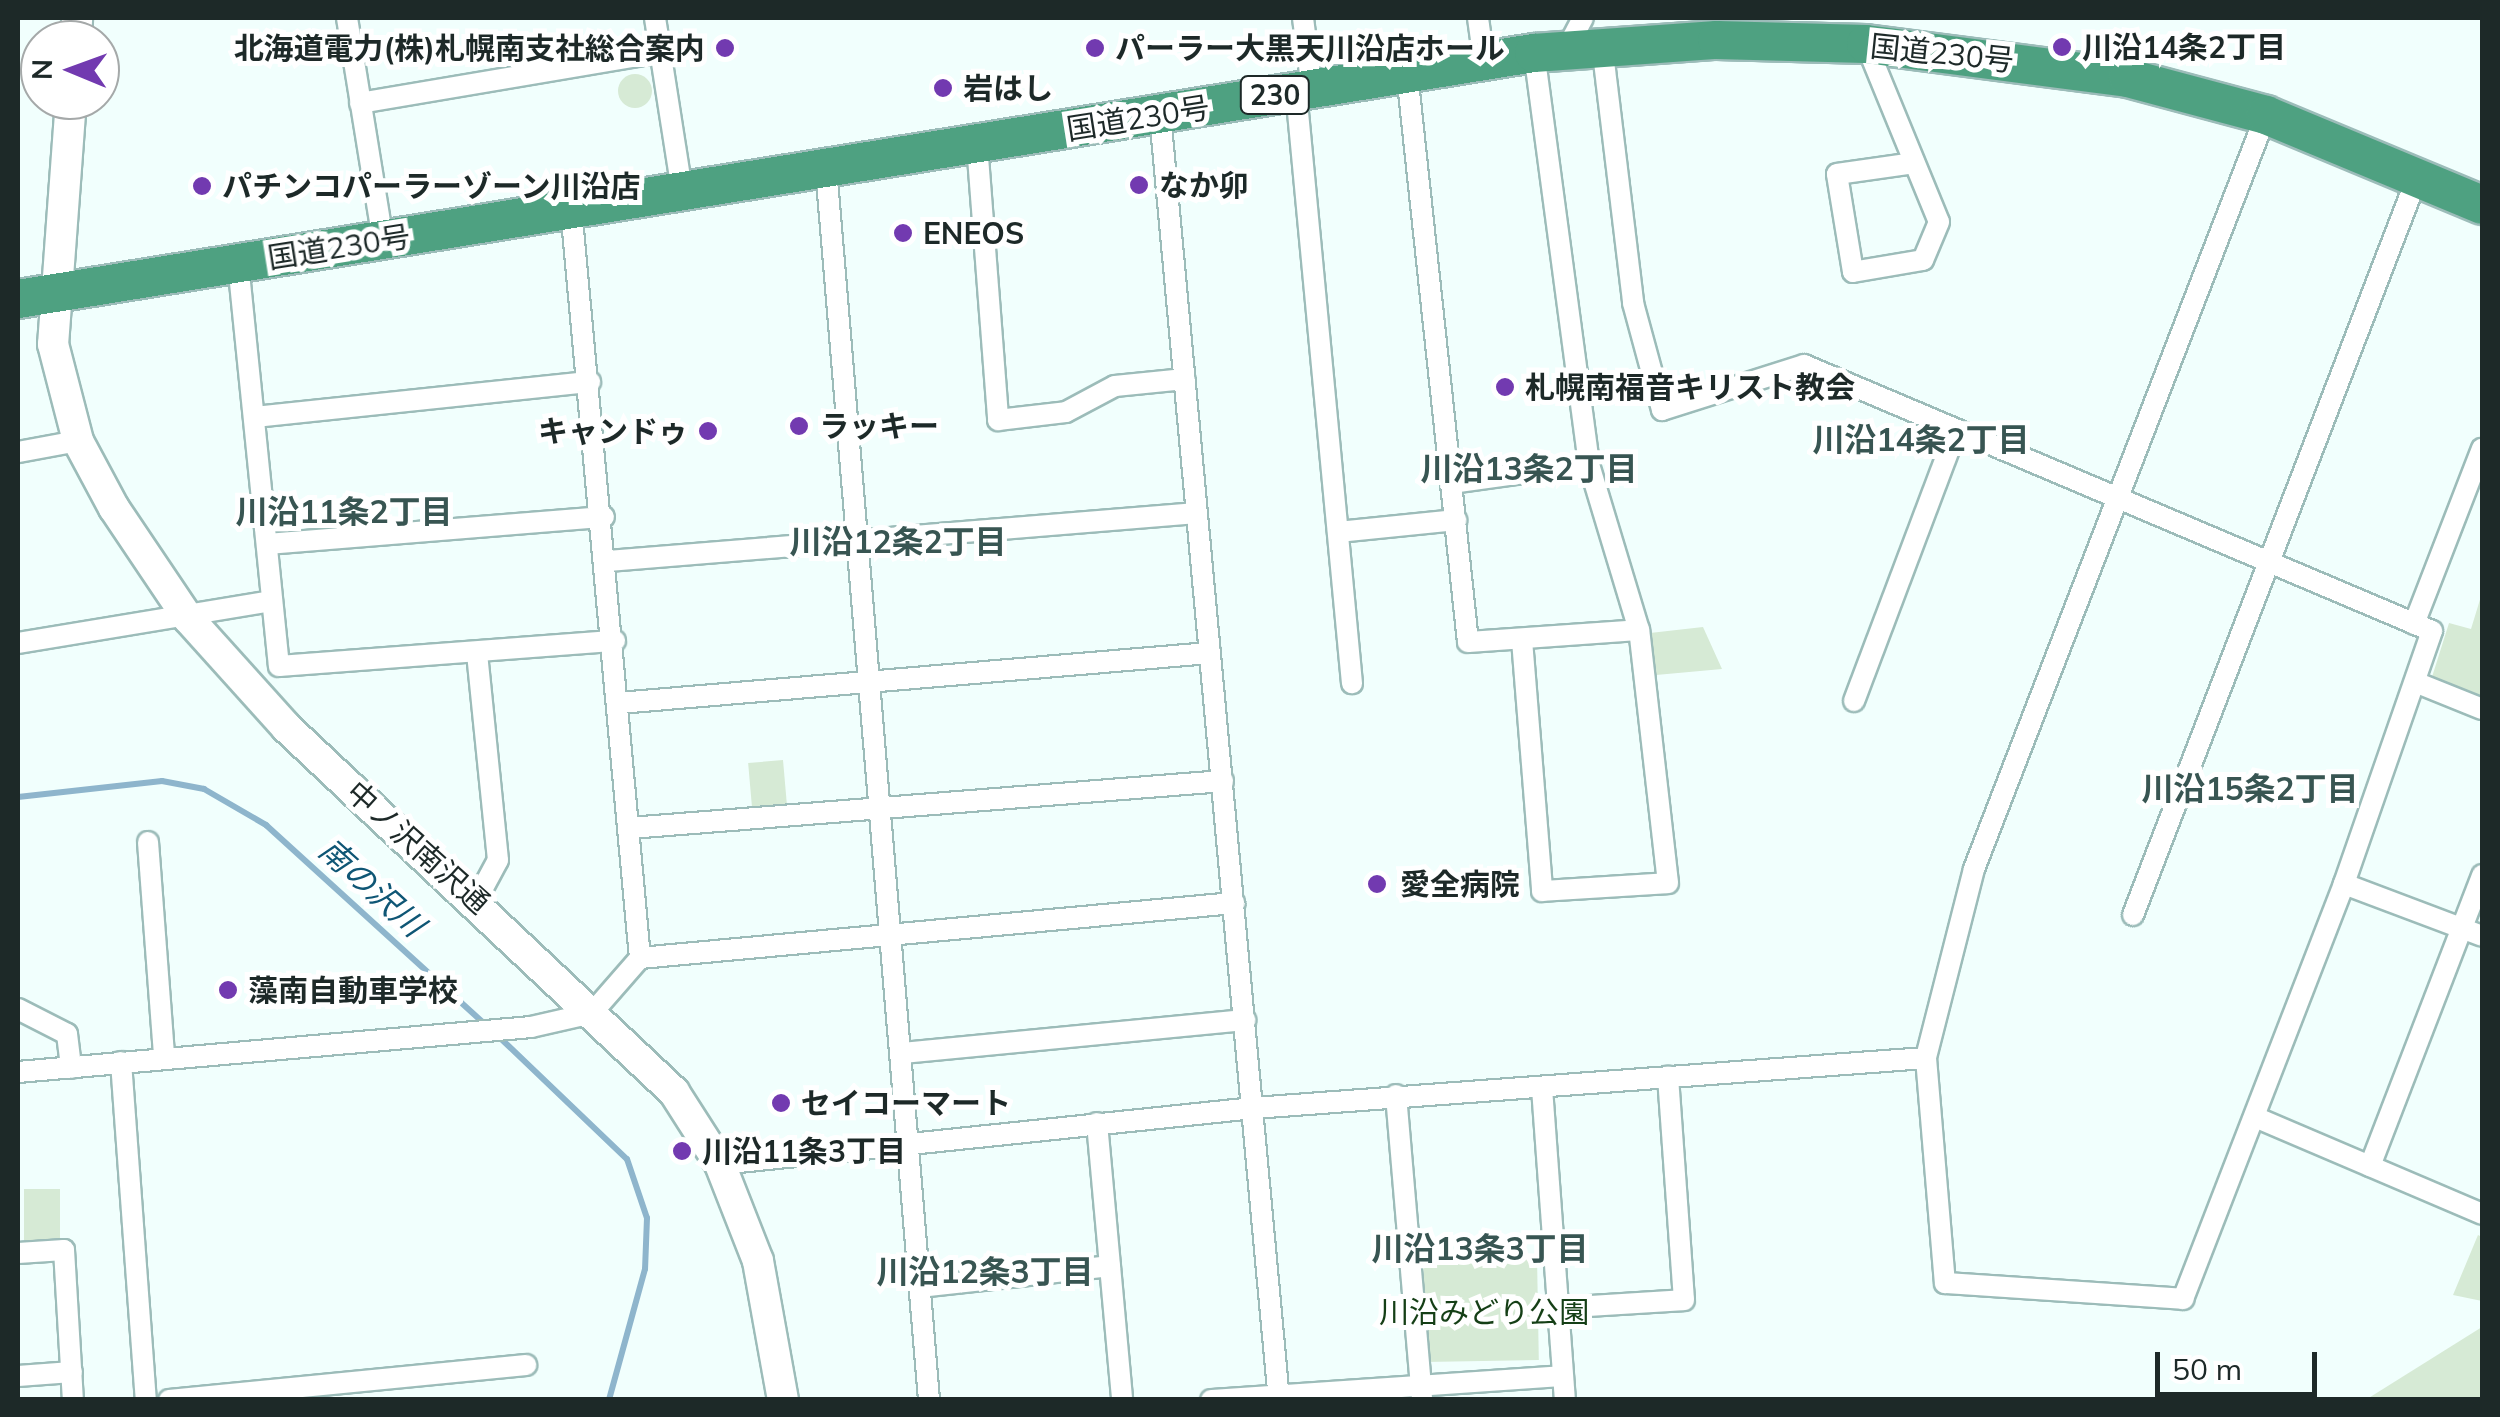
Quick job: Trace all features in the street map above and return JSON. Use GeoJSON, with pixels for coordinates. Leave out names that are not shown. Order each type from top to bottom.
{"type":"FeatureCollection","features":[{"type":"Feature","properties":{"kind":"highway","name":"国道230号"},"geometry":{"type":"LineString","coordinates":[[36,295],[1160,115],[1484,61],[1572,41],[1844,35],[2128,78],[2266,115],[2482,205]]}},
{"type":"Feature","properties":{"kind":"street"},"geometry":{"type":"LineString","coordinates":[[346,18],[383,240]]}},
{"type":"Feature","properties":{"kind":"street"},"geometry":{"type":"LineString","coordinates":[[655,18],[682,190]]}},
{"type":"Feature","properties":{"kind":"street"},"geometry":{"type":"LineString","coordinates":[[1303,18],[1304,90],[1352,684]]}},
{"type":"Feature","properties":{"kind":"street"},"geometry":{"type":"LineString","coordinates":[[1478,18],[1484,61]]}},
{"type":"Feature","properties":{"kind":"street"},"geometry":{"type":"LineString","coordinates":[[1844,35],[1914,163],[1938,222],[1923,260],[1853,272],[1837,174],[1914,163]]}},
{"type":"Feature","properties":{"kind":"street"},"geometry":{"type":"LineString","coordinates":[[1572,41],[1662,410],[1804,365],[1956,431],[2113,500],[2269,569],[2432,631],[2344,884],[2183,1299],[1946,1282],[1926,1058],[1974,869],[2113,500],[2266,115]]}},
{"type":"Feature","properties":{"kind":"street"},"geometry":{"type":"LineString","coordinates":[[1522,640],[1542,891],[1668,883],[1639,630],[1588,464],[1572,41]]}},
{"type":"Feature","properties":{"kind":"street"},"geometry":{"type":"LineString","coordinates":[[360,103],[660,52]]}},
{"type":"Feature","properties":{"kind":"street"},"geometry":{"type":"LineString","coordinates":[[1407,73],[1468,642],[1639,630]]}},
{"type":"Feature","properties":{"kind":"street"},"geometry":{"type":"LineString","coordinates":[[1160,115],[1279,1397]]}},
{"type":"Feature","properties":{"kind":"street","name":"中ノ沢南沢通"},"geometry":{"type":"LineString","coordinates":[[67,120],[36,295],[78,441],[188,618],[286,728],[477,899],[674,1092],[720,1164],[758,1261],[782,1400]]}},
{"type":"Feature","properties":{"kind":"street"},"geometry":{"type":"LineString","coordinates":[[977,144],[998,420],[1066,412],[1115,386],[1185,379]]}},
{"type":"Feature","properties":{"kind":"street"},"geometry":{"type":"LineString","coordinates":[[826,168],[929,1400]]}},
{"type":"Feature","properties":{"kind":"street"},"geometry":{"type":"LineString","coordinates":[[2133,915],[2417,178]]}},
{"type":"Feature","properties":{"kind":"street"},"geometry":{"type":"LineString","coordinates":[[571,209],[608,560],[640,958]]}},
{"type":"Feature","properties":{"kind":"street"},"geometry":{"type":"LineString","coordinates":[[238,263],[279,666],[615,640]]}},
{"type":"Feature","properties":{"kind":"street"},"geometry":{"type":"LineString","coordinates":[[255,417],[590,382]]}},
{"type":"Feature","properties":{"kind":"street"},"geometry":{"type":"LineString","coordinates":[[1854,701],[1956,431]]}},
{"type":"Feature","properties":{"kind":"street"},"geometry":{"type":"LineString","coordinates":[[18,452],[78,441]]}},
{"type":"Feature","properties":{"kind":"street"},"geometry":{"type":"LineString","coordinates":[[2414,624],[2482,450]]}},
{"type":"Feature","properties":{"kind":"street"},"geometry":{"type":"LineString","coordinates":[[1452,484],[1588,464]]}},
{"type":"Feature","properties":{"kind":"street"},"geometry":{"type":"LineString","coordinates":[[608,560],[858,543],[1197,512]]}},
{"type":"Feature","properties":{"kind":"street"},"geometry":{"type":"LineString","coordinates":[[267,544],[604,517]]}},
{"type":"Feature","properties":{"kind":"street"},"geometry":{"type":"LineString","coordinates":[[1338,532],[1456,520]]}},
{"type":"Feature","properties":{"kind":"street"},"geometry":{"type":"LineString","coordinates":[[18,643],[188,618],[272,601]]}},
{"type":"Feature","properties":{"kind":"street"},"geometry":{"type":"LineString","coordinates":[[477,899],[498,860],[478,652]]}},
{"type":"Feature","properties":{"kind":"street"},"geometry":{"type":"LineString","coordinates":[[620,703],[1210,653]]}},
{"type":"Feature","properties":{"kind":"street"},"geometry":{"type":"LineString","coordinates":[[2415,682],[2482,709]]}},
{"type":"Feature","properties":{"kind":"street"},"geometry":{"type":"LineString","coordinates":[[630,828],[1223,781]]}},
{"type":"Feature","properties":{"kind":"street"},"geometry":{"type":"LineString","coordinates":[[148,842],[164,1057]]}},
{"type":"Feature","properties":{"kind":"street"},"geometry":{"type":"LineString","coordinates":[[2370,1166],[2482,875]]}},
{"type":"Feature","properties":{"kind":"street"},"geometry":{"type":"LineString","coordinates":[[2344,884],[2482,936]]}},
{"type":"Feature","properties":{"kind":"street"},"geometry":{"type":"LineString","coordinates":[[18,1072],[531,1028],[592,1013],[640,958],[1234,903]]}},
{"type":"Feature","properties":{"kind":"street"},"geometry":{"type":"LineString","coordinates":[[18,1008],[66,1034],[71,1068]]}},
{"type":"Feature","properties":{"kind":"street"},"geometry":{"type":"LineString","coordinates":[[902,1053],[1245,1020]]}},
{"type":"Feature","properties":{"kind":"street"},"geometry":{"type":"LineString","coordinates":[[720,1164],[1254,1108],[1926,1058]]}},
{"type":"Feature","properties":{"kind":"street"},"geometry":{"type":"LineString","coordinates":[[121,1062],[146,1400]]}},
{"type":"Feature","properties":{"kind":"street"},"geometry":{"type":"LineString","coordinates":[[1557,1308],[1684,1300],[1668,1076]]}},
{"type":"Feature","properties":{"kind":"street"},"geometry":{"type":"LineString","coordinates":[[1542,1088],[1564,1400]]}},
{"type":"Feature","properties":{"kind":"street"},"geometry":{"type":"LineString","coordinates":[[1396,1096],[1421,1391]]}},
{"type":"Feature","properties":{"kind":"street"},"geometry":{"type":"LineString","coordinates":[[2255,1117],[2481,1210]]}},
{"type":"Feature","properties":{"kind":"street"},"geometry":{"type":"LineString","coordinates":[[1097,1123],[1122,1400]]}},
{"type":"Feature","properties":{"kind":"street"},"geometry":{"type":"LineString","coordinates":[[18,1253],[64,1250],[73,1400]]}},
{"type":"Feature","properties":{"kind":"street"},"geometry":{"type":"LineString","coordinates":[[920,1287],[1110,1266]]}},
{"type":"Feature","properties":{"kind":"street"},"geometry":{"type":"LineString","coordinates":[[170,1400],[526,1365]]}},
{"type":"Feature","properties":{"kind":"street"},"geometry":{"type":"LineString","coordinates":[[18,1376],[72,1372]]}},
{"type":"Feature","properties":{"kind":"street"},"geometry":{"type":"LineString","coordinates":[[1211,1400],[1421,1391],[1562,1376]]}},
{"type":"Feature","properties":{"kind":"green space"},"geometry":{"type":"Polygon","coordinates":[[[635,74],[647,79],[652,91],[647,103],[635,108],[623,103],[618,91],[623,79],[635,74]]]}},
{"type":"Feature","properties":{"kind":"green space"},"geometry":{"type":"Polygon","coordinates":[[[2482,593],[2482,697],[2432,677],[2449,623],[2471,629],[2482,593]]]}},
{"type":"Feature","properties":{"kind":"green space"},"geometry":{"type":"Polygon","coordinates":[[[1703,627],[1722,669],[1656,675],[1650,633],[1703,627]]]}},
{"type":"Feature","properties":{"kind":"green space"},"geometry":{"type":"Polygon","coordinates":[[[783,760],[787,810],[752,813],[748,763],[783,760]]]}},
{"type":"Feature","properties":{"kind":"green space"},"geometry":{"type":"Polygon","coordinates":[[[24,1189],[60,1189],[60,1241],[24,1241],[24,1189]]]}},
{"type":"Feature","properties":{"kind":"green space"},"geometry":{"type":"Polygon","coordinates":[[[2478,1235],[2482,1237],[2482,1301],[2453,1295],[2478,1235]]]}},
{"type":"Feature","properties":{"kind":"green space","name":"川沿みどり公園"},"geometry":{"type":"Polygon","coordinates":[[[1537,1256],[1539,1360],[1425,1362],[1423,1258],[1537,1256]]]}},
{"type":"Feature","properties":{"kind":"green space"},"geometry":{"type":"Polygon","coordinates":[[[2482,1327],[2482,1399],[2367,1399],[2482,1327]]]}},
{"type":"Feature","properties":{"kind":"waterway","name":"南の沢川"},"geometry":{"type":"LineString","coordinates":[[18,797],[162,781],[204,789],[266,825],[487,1026]]}},
{"type":"Feature","properties":{"kind":"waterway","name":"南の沢川"},"geometry":{"type":"LineString","coordinates":[[496,1034],[627,1159],[647,1218],[645,1269],[609,1400]]}},
{"type":"Feature","properties":{"kind":"place","name":"川沿14条2丁目"},"geometry":{"type":"Point","coordinates":[2062,47]}},
{"type":"Feature","properties":{"kind":"place","name":"北海道電力(株)札幌南支社総合案内"},"geometry":{"type":"Point","coordinates":[725,48]}},
{"type":"Feature","properties":{"kind":"place","name":"パーラー大黒天川沿店ホール"},"geometry":{"type":"Point","coordinates":[1095,48]}},
{"type":"Feature","properties":{"kind":"place","name":"岩はし"},"geometry":{"type":"Point","coordinates":[943,88]}},
{"type":"Feature","properties":{"kind":"place","name":"なか卯"},"geometry":{"type":"Point","coordinates":[1139,185]}},
{"type":"Feature","properties":{"kind":"place","name":"パチンコパーラーゾーン川沿店"},"geometry":{"type":"Point","coordinates":[202,186]}},
{"type":"Feature","properties":{"kind":"place","name":"ENEOS"},"geometry":{"type":"Point","coordinates":[903,233]}},
{"type":"Feature","properties":{"kind":"place","name":"札幌南福音キリスト教会"},"geometry":{"type":"Point","coordinates":[1505,387]}},
{"type":"Feature","properties":{"kind":"place","name":"ラッキー"},"geometry":{"type":"Point","coordinates":[799,426]}},
{"type":"Feature","properties":{"kind":"place","name":"キャンドゥ"},"geometry":{"type":"Point","coordinates":[708,431]}},
{"type":"Feature","properties":{"kind":"place","name":"愛全病院"},"geometry":{"type":"Point","coordinates":[1377,884]}},
{"type":"Feature","properties":{"kind":"place","name":"藻南自動車学校"},"geometry":{"type":"Point","coordinates":[228,990]}},
{"type":"Feature","properties":{"kind":"place","name":"セイコーマート"},"geometry":{"type":"Point","coordinates":[781,1103]}},
{"type":"Feature","properties":{"kind":"place","name":"川沿11条3丁目"},"geometry":{"type":"Point","coordinates":[682,1151]}},
{"type":"Feature","properties":{"kind":"district","name":"川沿14条2丁目"},"geometry":{"type":"Point","coordinates":[1921,439]}},
{"type":"Feature","properties":{"kind":"district","name":"川沿13条2丁目"},"geometry":{"type":"Point","coordinates":[1529,468]}},
{"type":"Feature","properties":{"kind":"district","name":"川沿11条2丁目"},"geometry":{"type":"Point","coordinates":[344,511]}},
{"type":"Feature","properties":{"kind":"district","name":"川沿12条2丁目"},"geometry":{"type":"Point","coordinates":[898,541]}},
{"type":"Feature","properties":{"kind":"district","name":"川沿15条2丁目"},"geometry":{"type":"Point","coordinates":[2250,788]}},
{"type":"Feature","properties":{"kind":"district","name":"川沿13条3丁目"},"geometry":{"type":"Point","coordinates":[1480,1248]}},
{"type":"Feature","properties":{"kind":"district","name":"川沿12条3丁目"},"geometry":{"type":"Point","coordinates":[985,1271]}}]}
